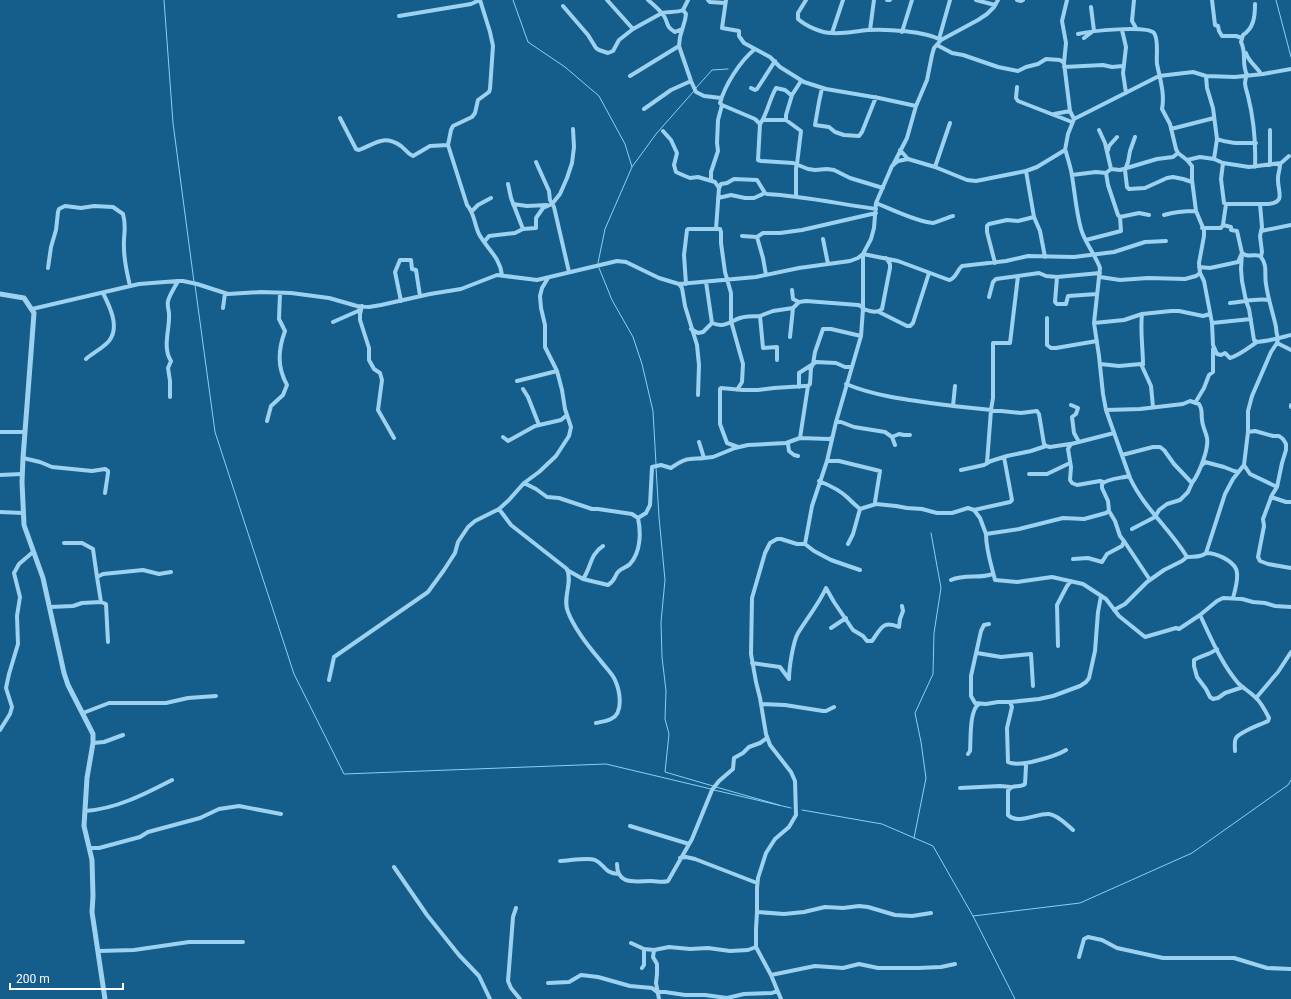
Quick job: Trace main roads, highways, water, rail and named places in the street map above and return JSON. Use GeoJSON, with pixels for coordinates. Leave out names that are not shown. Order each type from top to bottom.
{"type":"FeatureCollection","features":[{"type":"Feature","properties":{"kind":"waterway"},"geometry":{"type":"LineString","coordinates":[[164,0],[173,123],[194,282]]}},
{"type":"Feature","properties":{"kind":"waterway"},"geometry":{"type":"LineString","coordinates":[[513,0],[528,42],[565,67],[599,96],[625,144],[632,167],[605,229],[598,263]]}},
{"type":"Feature","properties":{"kind":"waterway"},"geometry":{"type":"LineString","coordinates":[[1276,0],[1291,57]]}},
{"type":"Feature","properties":{"kind":"waterway"},"geometry":{"type":"LineString","coordinates":[[696,88],[712,70],[728,69]]}},
{"type":"Feature","properties":{"kind":"waterway"},"geometry":{"type":"LineString","coordinates":[[632,167],[656,134],[694,91]]}},
{"type":"Feature","properties":{"kind":"waterway"},"geometry":{"type":"LineString","coordinates":[[599,268],[612,300],[633,337],[642,364],[653,411],[656,464]]}},
{"type":"Feature","properties":{"kind":"waterway"},"geometry":{"type":"LineString","coordinates":[[195,285],[215,432],[294,674],[344,774],[606,764],[711,789]]}},
{"type":"Feature","properties":{"kind":"waterway"},"geometry":{"type":"LineString","coordinates":[[656,467],[665,580],[661,622],[662,657],[666,691],[665,719],[669,734],[665,772],[713,786]]}},
{"type":"Feature","properties":{"kind":"waterway"},"geometry":{"type":"LineString","coordinates":[[914,838],[926,778],[915,713],[933,674],[934,633],[941,588],[931,533]]}},
{"type":"Feature","properties":{"kind":"waterway"},"geometry":{"type":"LineString","coordinates":[[973,916],[1080,903],[1192,853],[1288,785],[1291,780]]}},
{"type":"Feature","properties":{"kind":"waterway"},"geometry":{"type":"LineString","coordinates":[[716,787],[779,805]]}},
{"type":"Feature","properties":{"kind":"waterway"},"geometry":{"type":"LineString","coordinates":[[714,790],[791,808]]}},
{"type":"Feature","properties":{"kind":"waterway"},"geometry":{"type":"LineString","coordinates":[[802,810],[882,824],[933,846],[973,916],[1015,999]]}}]}
